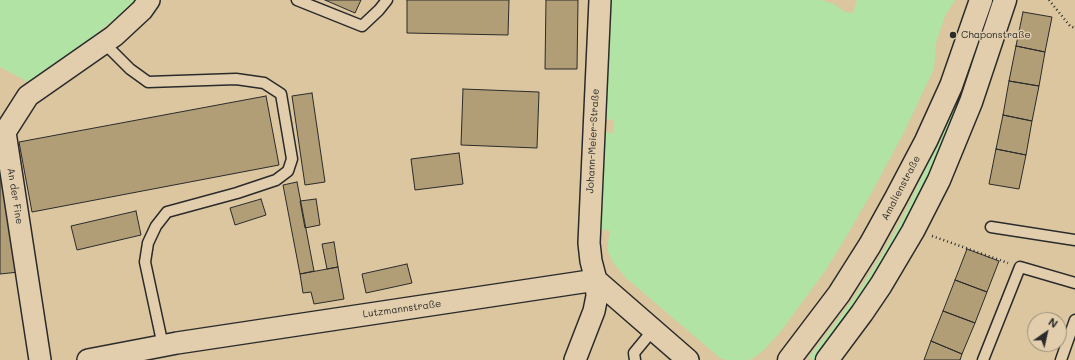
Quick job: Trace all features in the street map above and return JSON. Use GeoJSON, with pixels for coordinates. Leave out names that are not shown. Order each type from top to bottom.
{"type":"FeatureCollection","features":[{"type":"Feature","properties":{"kind":"main road","name":"Amalienstraße"},"geometry":{"type":"LineString","coordinates":[[789,360],[839,294],[870,245],[900,192],[926,141],[951,86],[981,0]]}},
{"type":"Feature","properties":{"kind":"main road"},"geometry":{"type":"LineString","coordinates":[[827,360],[881,285],[913,231],[939,180],[971,102],[1005,0]]}},
{"type":"Feature","properties":{"kind":"street","name":"An der Fine"},"geometry":{"type":"LineString","coordinates":[[40,360],[5,132],[28,96],[114,36],[142,10],[149,0]]}},
{"type":"Feature","properties":{"kind":"street","name":"Johann-Meier-Straße"},"geometry":{"type":"LineString","coordinates":[[575,360],[594,311],[597,296],[596,280],[591,261],[589,243],[600,0]]}},
{"type":"Feature","properties":{"kind":"street"},"geometry":{"type":"LineString","coordinates":[[596,280],[688,360]]}},
{"type":"Feature","properties":{"kind":"street","name":"Lutzmannstraße"},"geometry":{"type":"LineString","coordinates":[[88,360],[171,349],[596,280]]}},
{"type":"Feature","properties":{"kind":"lane"},"geometry":{"type":"LineString","coordinates":[[297,0],[362,26],[387,0]]}},
{"type":"Feature","properties":{"kind":"lane"},"geometry":{"type":"LineString","coordinates":[[104,43],[130,69],[148,82],[236,78],[264,82],[281,94],[292,159],[288,171],[276,180],[237,193],[167,212],[156,226],[148,243],[146,262],[171,349]]}},
{"type":"Feature","properties":{"kind":"lane"},"geometry":{"type":"LineString","coordinates":[[991,227],[1075,240]]}},
{"type":"Feature","properties":{"kind":"lane"},"geometry":{"type":"LineString","coordinates":[[983,360],[1020,267],[1075,283]]}},
{"type":"Feature","properties":{"kind":"lane"},"geometry":{"type":"LineString","coordinates":[[1061,360],[1075,320]]}},
{"type":"Feature","properties":{"kind":"lane"},"geometry":{"type":"LineString","coordinates":[[635,360],[634,353],[653,330]]}},
{"type":"Feature","properties":{"kind":"path"},"geometry":{"type":"LineString","coordinates":[[1049,0],[1070,26],[1075,28]]}},
{"type":"Feature","properties":{"kind":"path"},"geometry":{"type":"LineString","coordinates":[[913,231],[928,234],[1020,267]]}},
{"type":"Feature","properties":{"kind":"green space"},"geometry":{"type":"Polygon","coordinates":[[[0,0],[135,0],[86,42],[30,83],[0,67],[0,0]]]}},
{"type":"Feature","properties":{"kind":"green space"},"geometry":{"type":"Polygon","coordinates":[[[607,0],[821,0],[834,4],[845,12],[853,13],[857,0],[955,0],[945,16],[936,43],[934,69],[903,134],[872,192],[825,271],[781,331],[765,349],[752,359],[726,360],[720,358],[626,278],[614,264],[608,252],[610,231],[600,229],[603,132],[613,133],[614,120],[604,119],[607,0]]]}},
{"type":"Feature","properties":{"kind":"green space"},"geometry":{"type":"Polygon","coordinates":[[[992,4],[994,7],[968,84],[962,82],[988,7],[992,4]]]}},
{"type":"Feature","properties":{"kind":"green space"},"geometry":{"type":"Polygon","coordinates":[[[958,93],[964,96],[948,137],[908,219],[863,295],[839,329],[814,360],[812,360],[809,357],[858,292],[881,256],[903,217],[942,134],[958,93]]]}},
{"type":"Feature","properties":{"kind":"building"},"geometry":{"type":"Polygon","coordinates":[[[325,0],[361,0],[355,13],[325,0]]]}},
{"type":"Feature","properties":{"kind":"building"},"geometry":{"type":"Polygon","coordinates":[[[407,0],[509,0],[508,35],[407,33],[407,0]]]}},
{"type":"Feature","properties":{"kind":"building"},"geometry":{"type":"Polygon","coordinates":[[[546,0],[578,0],[577,69],[545,69],[546,0]]]}},
{"type":"Feature","properties":{"kind":"building"},"geometry":{"type":"Polygon","coordinates":[[[1023,12],[1052,17],[1045,52],[1016,46],[1023,12]]]}},
{"type":"Feature","properties":{"kind":"building"},"geometry":{"type":"Polygon","coordinates":[[[1016,46],[1045,52],[1039,86],[1009,81],[1016,46]]]}},
{"type":"Feature","properties":{"kind":"building"},"geometry":{"type":"Polygon","coordinates":[[[1009,81],[1039,86],[1032,121],[1003,115],[1009,81]]]}},
{"type":"Feature","properties":{"kind":"building"},"geometry":{"type":"Polygon","coordinates":[[[463,89],[539,92],[537,148],[461,145],[463,89]]]}},
{"type":"Feature","properties":{"kind":"building"},"geometry":{"type":"Polygon","coordinates":[[[312,93],[325,182],[305,185],[292,96],[312,93]]]}},
{"type":"Feature","properties":{"kind":"building"},"geometry":{"type":"Polygon","coordinates":[[[266,96],[279,165],[32,212],[19,142],[266,96]]]}},
{"type":"Feature","properties":{"kind":"building"},"geometry":{"type":"Polygon","coordinates":[[[1003,115],[1032,121],[1026,155],[996,149],[1003,115]]]}},
{"type":"Feature","properties":{"kind":"building"},"geometry":{"type":"Polygon","coordinates":[[[0,138],[19,272],[0,274],[0,138]]]}},
{"type":"Feature","properties":{"kind":"building"},"geometry":{"type":"Polygon","coordinates":[[[996,149],[1026,155],[1019,189],[989,184],[996,149]]]}},
{"type":"Feature","properties":{"kind":"building"},"geometry":{"type":"Polygon","coordinates":[[[459,153],[463,184],[415,190],[411,159],[459,153]]]}},
{"type":"Feature","properties":{"kind":"building"},"geometry":{"type":"Polygon","coordinates":[[[297,182],[314,271],[300,274],[283,185],[297,182]]]}},
{"type":"Feature","properties":{"kind":"building"},"geometry":{"type":"Polygon","coordinates":[[[261,199],[266,215],[235,225],[230,208],[261,199]]]}},
{"type":"Feature","properties":{"kind":"building"},"geometry":{"type":"Polygon","coordinates":[[[316,199],[320,225],[305,228],[300,201],[316,199]]]}},
{"type":"Feature","properties":{"kind":"building"},"geometry":{"type":"Polygon","coordinates":[[[136,211],[141,235],[77,250],[71,226],[136,211]]]}},
{"type":"Feature","properties":{"kind":"building"},"geometry":{"type":"Polygon","coordinates":[[[334,242],[338,267],[327,269],[322,244],[334,242]]]}},
{"type":"Feature","properties":{"kind":"building"},"geometry":{"type":"Polygon","coordinates":[[[967,249],[999,261],[987,292],[955,280],[967,249]]]}},
{"type":"Feature","properties":{"kind":"building"},"geometry":{"type":"Polygon","coordinates":[[[407,264],[412,283],[366,293],[362,274],[407,264]]]}},
{"type":"Feature","properties":{"kind":"building"},"geometry":{"type":"Polygon","coordinates":[[[338,267],[344,299],[314,304],[311,292],[303,293],[300,274],[338,267]]]}},
{"type":"Feature","properties":{"kind":"building"},"geometry":{"type":"Polygon","coordinates":[[[955,280],[987,292],[975,323],[943,311],[955,280]]]}},
{"type":"Feature","properties":{"kind":"building"},"geometry":{"type":"Polygon","coordinates":[[[943,311],[975,323],[962,354],[931,341],[943,311]]]}},
{"type":"Feature","properties":{"kind":"building"},"geometry":{"type":"Polygon","coordinates":[[[931,341],[962,354],[960,360],[924,360],[931,341]]]}},
{"type":"Feature","properties":{"kind":"place","name":"Chaponstraße"},"geometry":{"type":"Point","coordinates":[953,35]}}]}
